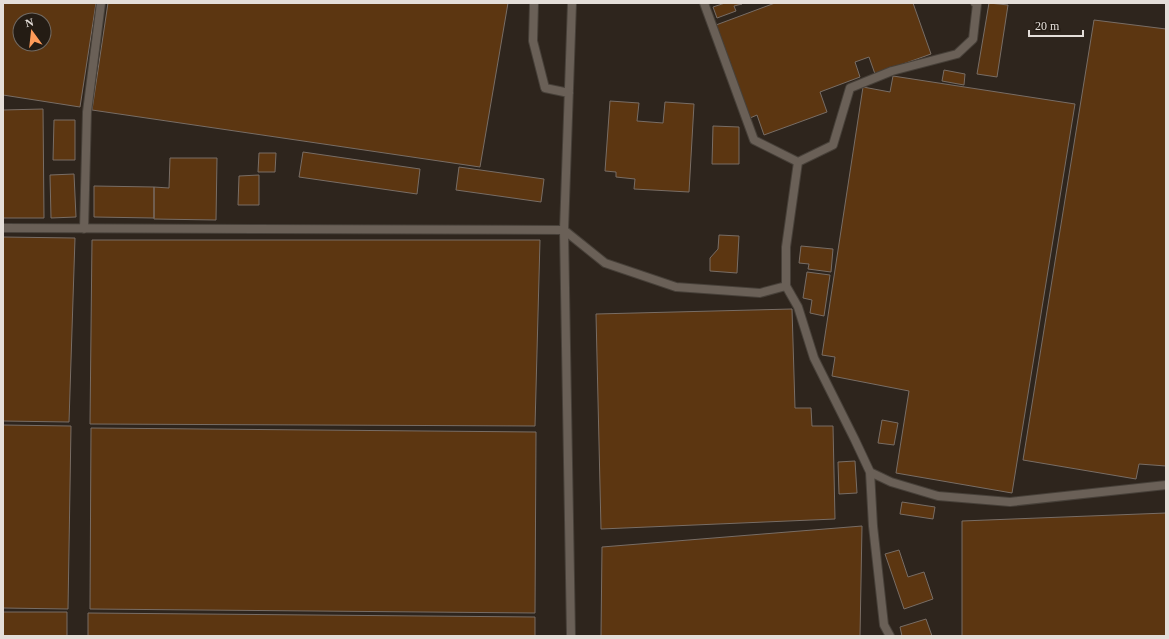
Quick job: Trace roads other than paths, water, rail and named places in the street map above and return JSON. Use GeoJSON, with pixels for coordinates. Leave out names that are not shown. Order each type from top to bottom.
{"type":"FeatureCollection","features":[{"type":"Feature","properties":{"kind":"lane"},"geometry":{"type":"LineString","coordinates":[[84,229],[87,112],[101,3]]}},
{"type":"Feature","properties":{"kind":"lane"},"geometry":{"type":"LineString","coordinates":[[534,3],[533,41],[545,88],[569,93]]}},
{"type":"Feature","properties":{"kind":"lane"},"geometry":{"type":"LineString","coordinates":[[571,636],[564,230],[572,3]]}},
{"type":"Feature","properties":{"kind":"lane"},"geometry":{"type":"LineString","coordinates":[[704,3],[754,140],[798,162]]}},
{"type":"Feature","properties":{"kind":"lane"},"geometry":{"type":"LineString","coordinates":[[798,162],[833,145],[850,88],[892,71],[957,54],[973,40],[977,4],[975,3]]}},
{"type":"Feature","properties":{"kind":"lane"},"geometry":{"type":"LineString","coordinates":[[798,162],[786,247],[786,286],[798,307],[814,358],[870,472],[873,526],[884,624],[890,636]]}},
{"type":"Feature","properties":{"kind":"lane"},"geometry":{"type":"LineString","coordinates":[[3,228],[564,230],[604,263],[676,287],[760,293],[786,286]]}},
{"type":"Feature","properties":{"kind":"lane"},"geometry":{"type":"LineString","coordinates":[[870,472],[891,482],[938,496],[1010,502],[1166,485]]}}]}
